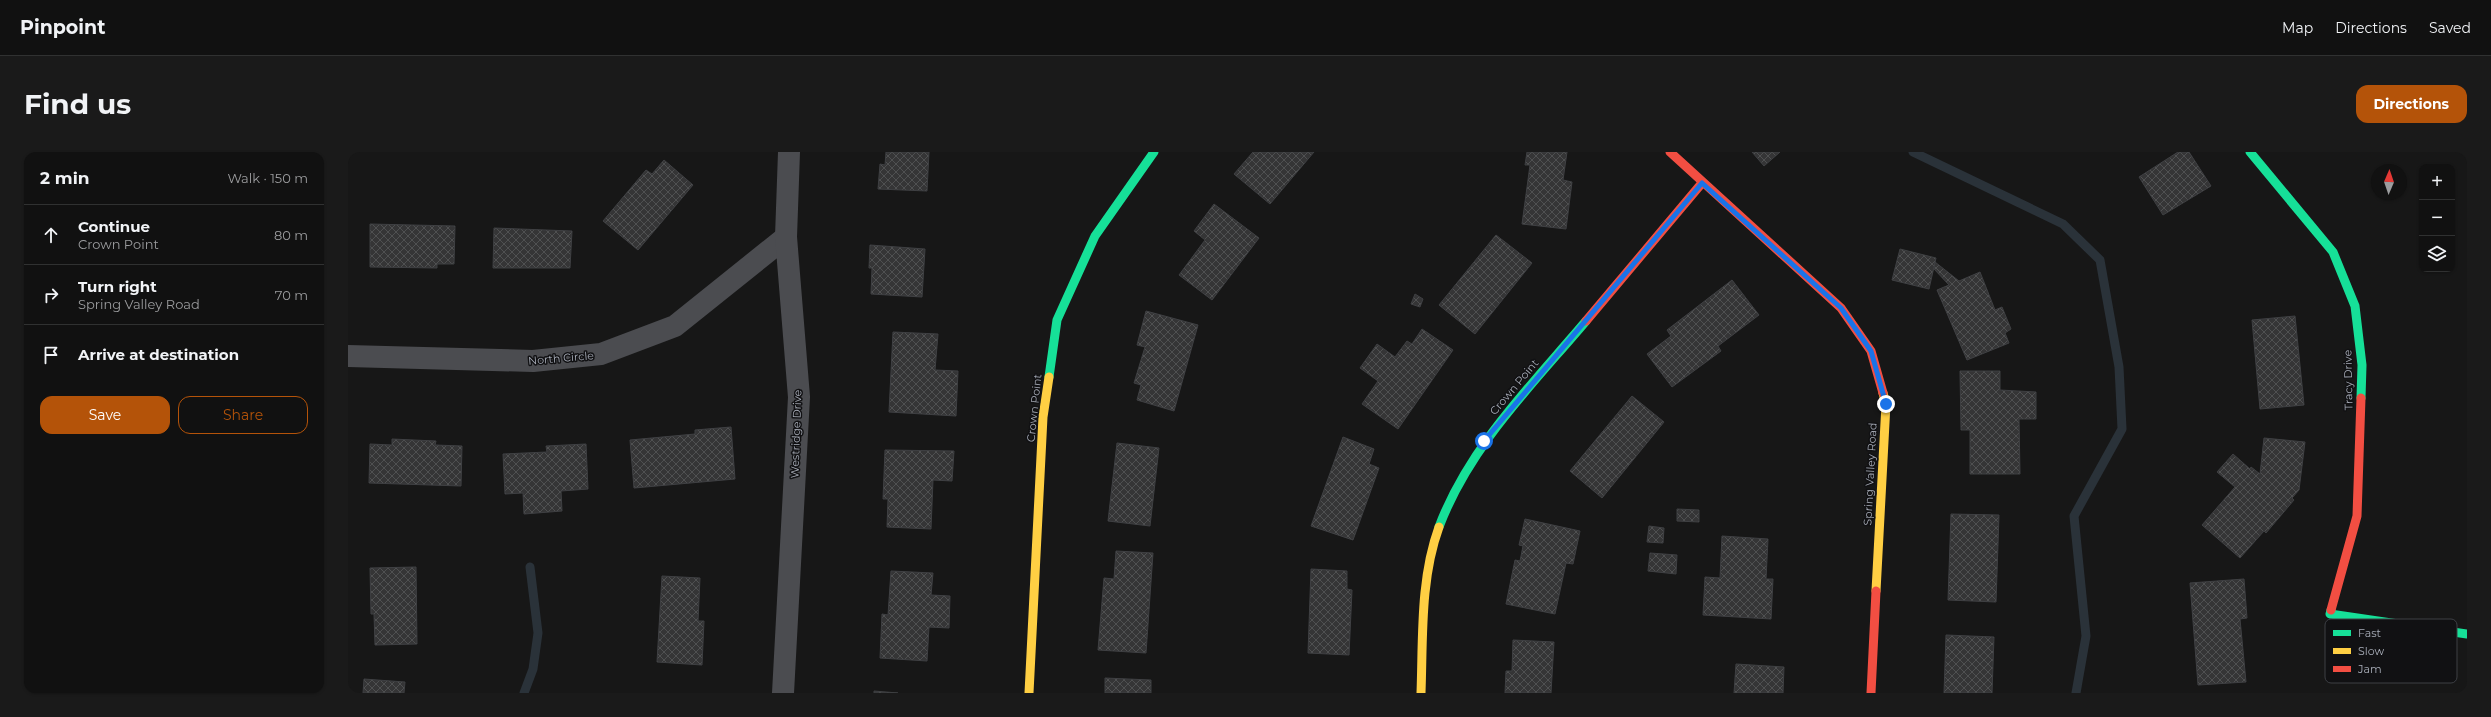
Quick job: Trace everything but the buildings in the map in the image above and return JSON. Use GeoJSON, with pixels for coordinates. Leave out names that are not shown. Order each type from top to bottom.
{"type":"FeatureCollection","features":[{"type":"Feature","properties":{"kind":"street","name":"Westridge Drive"},"geometry":{"type":"LineString","coordinates":[[783,693],[799,397],[786,237],[789,152]]}},
{"type":"Feature","properties":{"kind":"street","name":"Crown Point"},"geometry":{"type":"LineString","coordinates":[[1029,693],[1043,417],[1057,320],[1095,236],[1154,152]]}},
{"type":"Feature","properties":{"kind":"street","name":"Spring Valley Road"},"geometry":{"type":"LineString","coordinates":[[1670,152],[1702,183],[1841,308],[1871,351],[1886,404],[1871,693]]}},
{"type":"Feature","properties":{"kind":"street","name":"Tracy Drive"},"geometry":{"type":"LineString","coordinates":[[2250,152],[2333,252],[2355,306],[2362,365],[2357,516],[2330,614],[2364,619]]}},
{"type":"Feature","properties":{"kind":"street","name":"Crown Point"},"geometry":{"type":"LineString","coordinates":[[1421,693],[1425,600],[1432,547],[1451,496],[1484,441],[1702,183]]}},
{"type":"Feature","properties":{"kind":"street","name":"North Circle"},"geometry":{"type":"LineString","coordinates":[[348,356],[533,361],[601,354],[674,326],[786,237]]}},
{"type":"Feature","properties":{"kind":"street","name":"Tracy Drive"},"geometry":{"type":"LineString","coordinates":[[2457,633],[2467,634]]}},
{"type":"Feature","properties":{"kind":"waterway"},"geometry":{"type":"LineString","coordinates":[[1913,152],[2063,224],[2100,260],[2119,367],[2122,429],[2074,516],[2086,636],[2076,693]]}},
{"type":"Feature","properties":{"kind":"waterway"},"geometry":{"type":"LineString","coordinates":[[524,693],[533,669],[538,633],[530,567]]}},
{"type":"Feature","properties":{"kind":"traffic: fast"},"geometry":{"type":"LineString","coordinates":[[1049,377],[1057,320],[1095,236],[1154,152]]}},
{"type":"Feature","properties":{"kind":"traffic: fast"},"geometry":{"type":"LineString","coordinates":[[2250,152],[2333,252],[2355,306],[2362,365],[2361,398]]}},
{"type":"Feature","properties":{"kind":"traffic: fast"},"geometry":{"type":"LineString","coordinates":[[1439,527],[1467,470],[1484,444],[1503,418],[1586,321]]}},
{"type":"Feature","properties":{"kind":"traffic: fast"},"geometry":{"type":"LineString","coordinates":[[2331,610],[2330,614],[2364,619]]}},
{"type":"Feature","properties":{"kind":"traffic: fast"},"geometry":{"type":"LineString","coordinates":[[2457,633],[2467,634]]}},
{"type":"Feature","properties":{"kind":"traffic: slow"},"geometry":{"type":"LineString","coordinates":[[1029,693],[1043,417],[1049,377]]}},
{"type":"Feature","properties":{"kind":"traffic: slow"},"geometry":{"type":"LineString","coordinates":[[1876,591],[1886,404],[1883,393]]}},
{"type":"Feature","properties":{"kind":"traffic: slow"},"geometry":{"type":"LineString","coordinates":[[1421,693],[1425,588],[1428,567],[1439,527]]}},
{"type":"Feature","properties":{"kind":"traffic: jam"},"geometry":{"type":"LineString","coordinates":[[1670,152],[1841,308],[1871,351],[1883,393]]}},
{"type":"Feature","properties":{"kind":"traffic: jam"},"geometry":{"type":"LineString","coordinates":[[1586,321],[1702,183]]}},
{"type":"Feature","properties":{"kind":"traffic: jam"},"geometry":{"type":"LineString","coordinates":[[2331,610],[2357,516],[2361,398]]}},
{"type":"Feature","properties":{"kind":"traffic: jam"},"geometry":{"type":"LineString","coordinates":[[1871,693],[1876,591]]}},
{"type":"Feature","properties":{"kind":"route"},"geometry":{"type":"LineString","coordinates":[[1484,441],[1702,183],[1841,308],[1871,351],[1886,404]]}}]}
